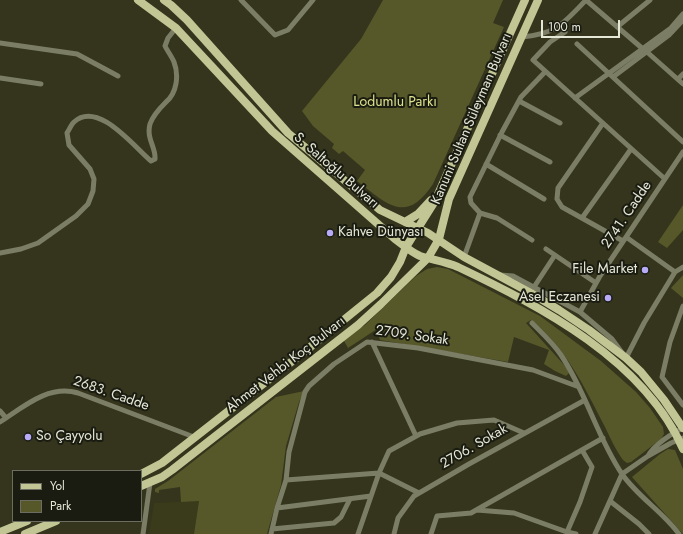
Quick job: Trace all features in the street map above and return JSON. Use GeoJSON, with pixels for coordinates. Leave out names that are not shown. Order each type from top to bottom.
{"type":"FeatureCollection","features":[{"type":"Feature","properties":{"kind":"main road","name":"S. Saltoğlu Bulvarı"},"geometry":{"type":"LineString","coordinates":[[138,0],[176,28],[272,131],[377,224],[406,247],[415,253],[456,267],[532,304],[570,328],[617,364],[638,383],[653,400],[674,432],[681,439],[683,449]]}},
{"type":"Feature","properties":{"kind":"main road","name":"S. Saltoğlu Bulvarı"},"geometry":{"type":"LineString","coordinates":[[164,0],[186,20],[288,133],[380,210],[439,239],[464,257],[500,275],[560,310],[589,330],[626,358],[653,386],[672,410],[683,428]]}},
{"type":"Feature","properties":{"kind":"main road","name":"Kanuni Sultan Süleyman Bulvarı"},"geometry":{"type":"LineString","coordinates":[[412,237],[419,228],[439,191],[525,0]]}},
{"type":"Feature","properties":{"kind":"main road","name":"Kanuni Sultan Süleyman Bulvarı"},"geometry":{"type":"LineString","coordinates":[[434,248],[439,239],[449,199],[538,0]]}},
{"type":"Feature","properties":{"kind":"main road"},"geometry":{"type":"LineString","coordinates":[[405,222],[425,208],[439,191]]}},
{"type":"Feature","properties":{"kind":"main road","name":"Ahmet Vehbi Koç Bulvarı"},"geometry":{"type":"LineString","coordinates":[[142,473],[162,462],[309,348],[377,293],[394,273],[412,237]]}},
{"type":"Feature","properties":{"kind":"main road","name":"Ahmet Vehbi Koç Bulvarı"},"geometry":{"type":"LineString","coordinates":[[142,486],[150,483],[172,470],[358,325],[421,266],[434,248]]}},
{"type":"Feature","properties":{"kind":"main road"},"geometry":{"type":"LineString","coordinates":[[0,532],[25,522]]}},
{"type":"Feature","properties":{"kind":"main road"},"geometry":{"type":"LineString","coordinates":[[26,534],[54,522]]}},
{"type":"Feature","properties":{"kind":"street"},"geometry":{"type":"LineString","coordinates":[[241,0],[275,35],[288,30],[313,0]]}},
{"type":"Feature","properties":{"kind":"street"},"geometry":{"type":"LineString","coordinates":[[522,37],[538,36],[551,31],[565,21],[586,0],[683,84]]}},
{"type":"Feature","properties":{"kind":"street"},"geometry":{"type":"LineString","coordinates":[[617,27],[650,0]]}},
{"type":"Feature","properties":{"kind":"street"},"geometry":{"type":"LineString","coordinates":[[645,50],[671,28],[683,14]]}},
{"type":"Feature","properties":{"kind":"street"},"geometry":{"type":"LineString","coordinates":[[575,98],[611,75],[669,34],[683,20]]}},
{"type":"Feature","properties":{"kind":"street"},"geometry":{"type":"LineString","coordinates":[[0,253],[21,249],[38,242],[76,216],[88,204],[93,191],[94,179],[90,169],[72,149],[67,141],[67,133],[74,122],[85,116],[99,117],[109,123],[151,161],[155,159],[149,138],[150,126],[152,118],[161,106],[172,97],[175,86],[177,76],[174,63],[166,46],[168,38],[176,28]]}},
{"type":"Feature","properties":{"kind":"street"},"geometry":{"type":"LineString","coordinates":[[565,32],[550,42],[533,60],[664,179]]}},
{"type":"Feature","properties":{"kind":"street"},"geometry":{"type":"LineString","coordinates":[[0,43],[77,54],[118,76]]}},
{"type":"Feature","properties":{"kind":"street"},"geometry":{"type":"LineString","coordinates":[[577,44],[683,142]]}},
{"type":"Feature","properties":{"kind":"street"},"geometry":{"type":"LineString","coordinates":[[532,240],[497,218],[480,213],[471,203],[470,197],[500,135],[521,97],[546,72]]}},
{"type":"Feature","properties":{"kind":"street"},"geometry":{"type":"LineString","coordinates":[[678,79],[683,74]]}},
{"type":"Feature","properties":{"kind":"street"},"geometry":{"type":"LineString","coordinates":[[0,78],[41,84]]}},
{"type":"Feature","properties":{"kind":"street"},"geometry":{"type":"LineString","coordinates":[[519,101],[560,123]]}},
{"type":"Feature","properties":{"kind":"street"},"geometry":{"type":"LineString","coordinates":[[603,123],[558,188],[557,199],[562,207],[625,239],[675,272]]}},
{"type":"Feature","properties":{"kind":"street"},"geometry":{"type":"LineString","coordinates":[[500,135],[550,162]]}},
{"type":"Feature","properties":{"kind":"street"},"geometry":{"type":"LineString","coordinates":[[582,218],[631,149]]}},
{"type":"Feature","properties":{"kind":"street","name":"2741. Cadde"},"geometry":{"type":"LineString","coordinates":[[580,312],[596,283],[683,152]]}},
{"type":"Feature","properties":{"kind":"street"},"geometry":{"type":"LineString","coordinates":[[486,164],[544,199]]}},
{"type":"Feature","properties":{"kind":"street"},"geometry":{"type":"LineString","coordinates":[[464,257],[480,213]]}},
{"type":"Feature","properties":{"kind":"street"},"geometry":{"type":"LineString","coordinates":[[546,249],[596,283]]}},
{"type":"Feature","properties":{"kind":"street"},"geometry":{"type":"LineString","coordinates":[[534,287],[555,255]]}},
{"type":"Feature","properties":{"kind":"street"},"geometry":{"type":"LineString","coordinates":[[500,275],[513,276],[580,312],[612,339],[626,358],[675,272],[683,267]]}},
{"type":"Feature","properties":{"kind":"street"},"geometry":{"type":"LineString","coordinates":[[683,306],[670,342],[662,377],[683,405]]}},
{"type":"Feature","properties":{"kind":"street"},"geometry":{"type":"LineString","coordinates":[[532,323],[551,342],[560,354],[579,387],[622,474],[630,484],[662,514],[679,534]]}},
{"type":"Feature","properties":{"kind":"street","name":"2709. Sokak"},"geometry":{"type":"LineString","coordinates":[[272,532],[277,508],[286,480],[289,452],[309,386],[334,364],[367,342],[418,348],[533,370],[579,387]]}},
{"type":"Feature","properties":{"kind":"street"},"geometry":{"type":"LineString","coordinates":[[372,342],[416,436]]}},
{"type":"Feature","properties":{"kind":"street","name":"2683. Cadde"},"geometry":{"type":"LineString","coordinates":[[0,422],[41,396],[55,392],[67,391],[78,393],[194,437]]}},
{"type":"Feature","properties":{"kind":"street","name":"2706. Sokak"},"geometry":{"type":"LineString","coordinates":[[394,534],[398,518],[414,496],[585,400]]}},
{"type":"Feature","properties":{"kind":"street"},"geometry":{"type":"LineString","coordinates":[[0,411],[6,418]]}},
{"type":"Feature","properties":{"kind":"street"},"geometry":{"type":"LineString","coordinates":[[358,534],[379,473],[389,451],[420,434],[457,423],[494,420],[524,433]]}},
{"type":"Feature","properties":{"kind":"street"},"geometry":{"type":"LineString","coordinates":[[648,456],[650,452],[674,432],[683,428]]}},
{"type":"Feature","properties":{"kind":"street"},"geometry":{"type":"LineString","coordinates":[[431,534],[437,516],[471,513],[603,438]]}},
{"type":"Feature","properties":{"kind":"street"},"geometry":{"type":"LineString","coordinates":[[595,534],[622,474],[648,456],[681,439]]}},
{"type":"Feature","properties":{"kind":"street"},"geometry":{"type":"LineString","coordinates":[[567,532],[580,502],[592,467],[582,450]]}},
{"type":"Feature","properties":{"kind":"street"},"geometry":{"type":"LineString","coordinates":[[286,480],[379,473],[419,493]]}},
{"type":"Feature","properties":{"kind":"street"},"geometry":{"type":"LineString","coordinates":[[143,534],[150,483]]}},
{"type":"Feature","properties":{"kind":"street"},"geometry":{"type":"LineString","coordinates":[[277,508],[371,496]]}},
{"type":"Feature","properties":{"kind":"street"},"geometry":{"type":"LineString","coordinates":[[272,532],[334,523],[342,517],[350,499]]}},
{"type":"Feature","properties":{"kind":"street"},"geometry":{"type":"LineString","coordinates":[[610,501],[649,534]]}},
{"type":"Feature","properties":{"kind":"street"},"geometry":{"type":"LineString","coordinates":[[476,510],[514,513],[576,534]]}},
{"type":"Feature","properties":{"kind":"shaded area"},"geometry":{"type":"Polygon","coordinates":[[[199,501],[194,534],[149,534],[154,503],[199,501]]]}},
{"type":"Feature","properties":{"kind":"green space","name":"Lodumlu Parkı"},"geometry":{"type":"Polygon","coordinates":[[[383,0],[503,0],[493,23],[504,27],[433,184],[423,197],[414,204],[405,207],[387,203],[357,181],[365,170],[343,151],[339,154],[332,148],[334,144],[313,126],[302,111],[361,39],[383,0]]]}},
{"type":"Feature","properties":{"kind":"green space"},"geometry":{"type":"Polygon","coordinates":[[[683,205],[683,230],[667,248],[658,242],[683,205]]]}},
{"type":"Feature","properties":{"kind":"green space"},"geometry":{"type":"Polygon","coordinates":[[[437,267],[448,269],[540,316],[601,361],[636,392],[650,408],[663,427],[664,434],[661,439],[631,462],[627,463],[623,460],[582,382],[573,368],[554,342],[531,320],[526,323],[566,367],[569,373],[566,376],[544,364],[549,350],[514,337],[508,362],[380,340],[380,330],[377,329],[348,348],[343,339],[365,325],[416,276],[427,269],[437,267]]]}},
{"type":"Feature","properties":{"kind":"green space"},"geometry":{"type":"Polygon","coordinates":[[[683,275],[683,298],[671,288],[683,275]]]}},
{"type":"Feature","properties":{"kind":"green space"},"geometry":{"type":"Polygon","coordinates":[[[304,391],[299,402],[286,446],[281,485],[267,534],[194,534],[199,501],[181,502],[180,487],[159,490],[159,493],[155,492],[155,489],[168,481],[276,397],[304,391]]]}},
{"type":"Feature","properties":{"kind":"green space"},"geometry":{"type":"Polygon","coordinates":[[[668,449],[675,450],[683,469],[683,534],[632,477],[668,449]]]}},
{"type":"Feature","properties":{"kind":"place","name":"Kahve Dünyası"},"geometry":{"type":"Point","coordinates":[330,233]}},
{"type":"Feature","properties":{"kind":"place","name":"File Market"},"geometry":{"type":"Point","coordinates":[645,270]}},
{"type":"Feature","properties":{"kind":"place","name":"Asel Eczanesi"},"geometry":{"type":"Point","coordinates":[608,298]}},
{"type":"Feature","properties":{"kind":"place","name":"So Çayyolu"},"geometry":{"type":"Point","coordinates":[28,437]}}]}
